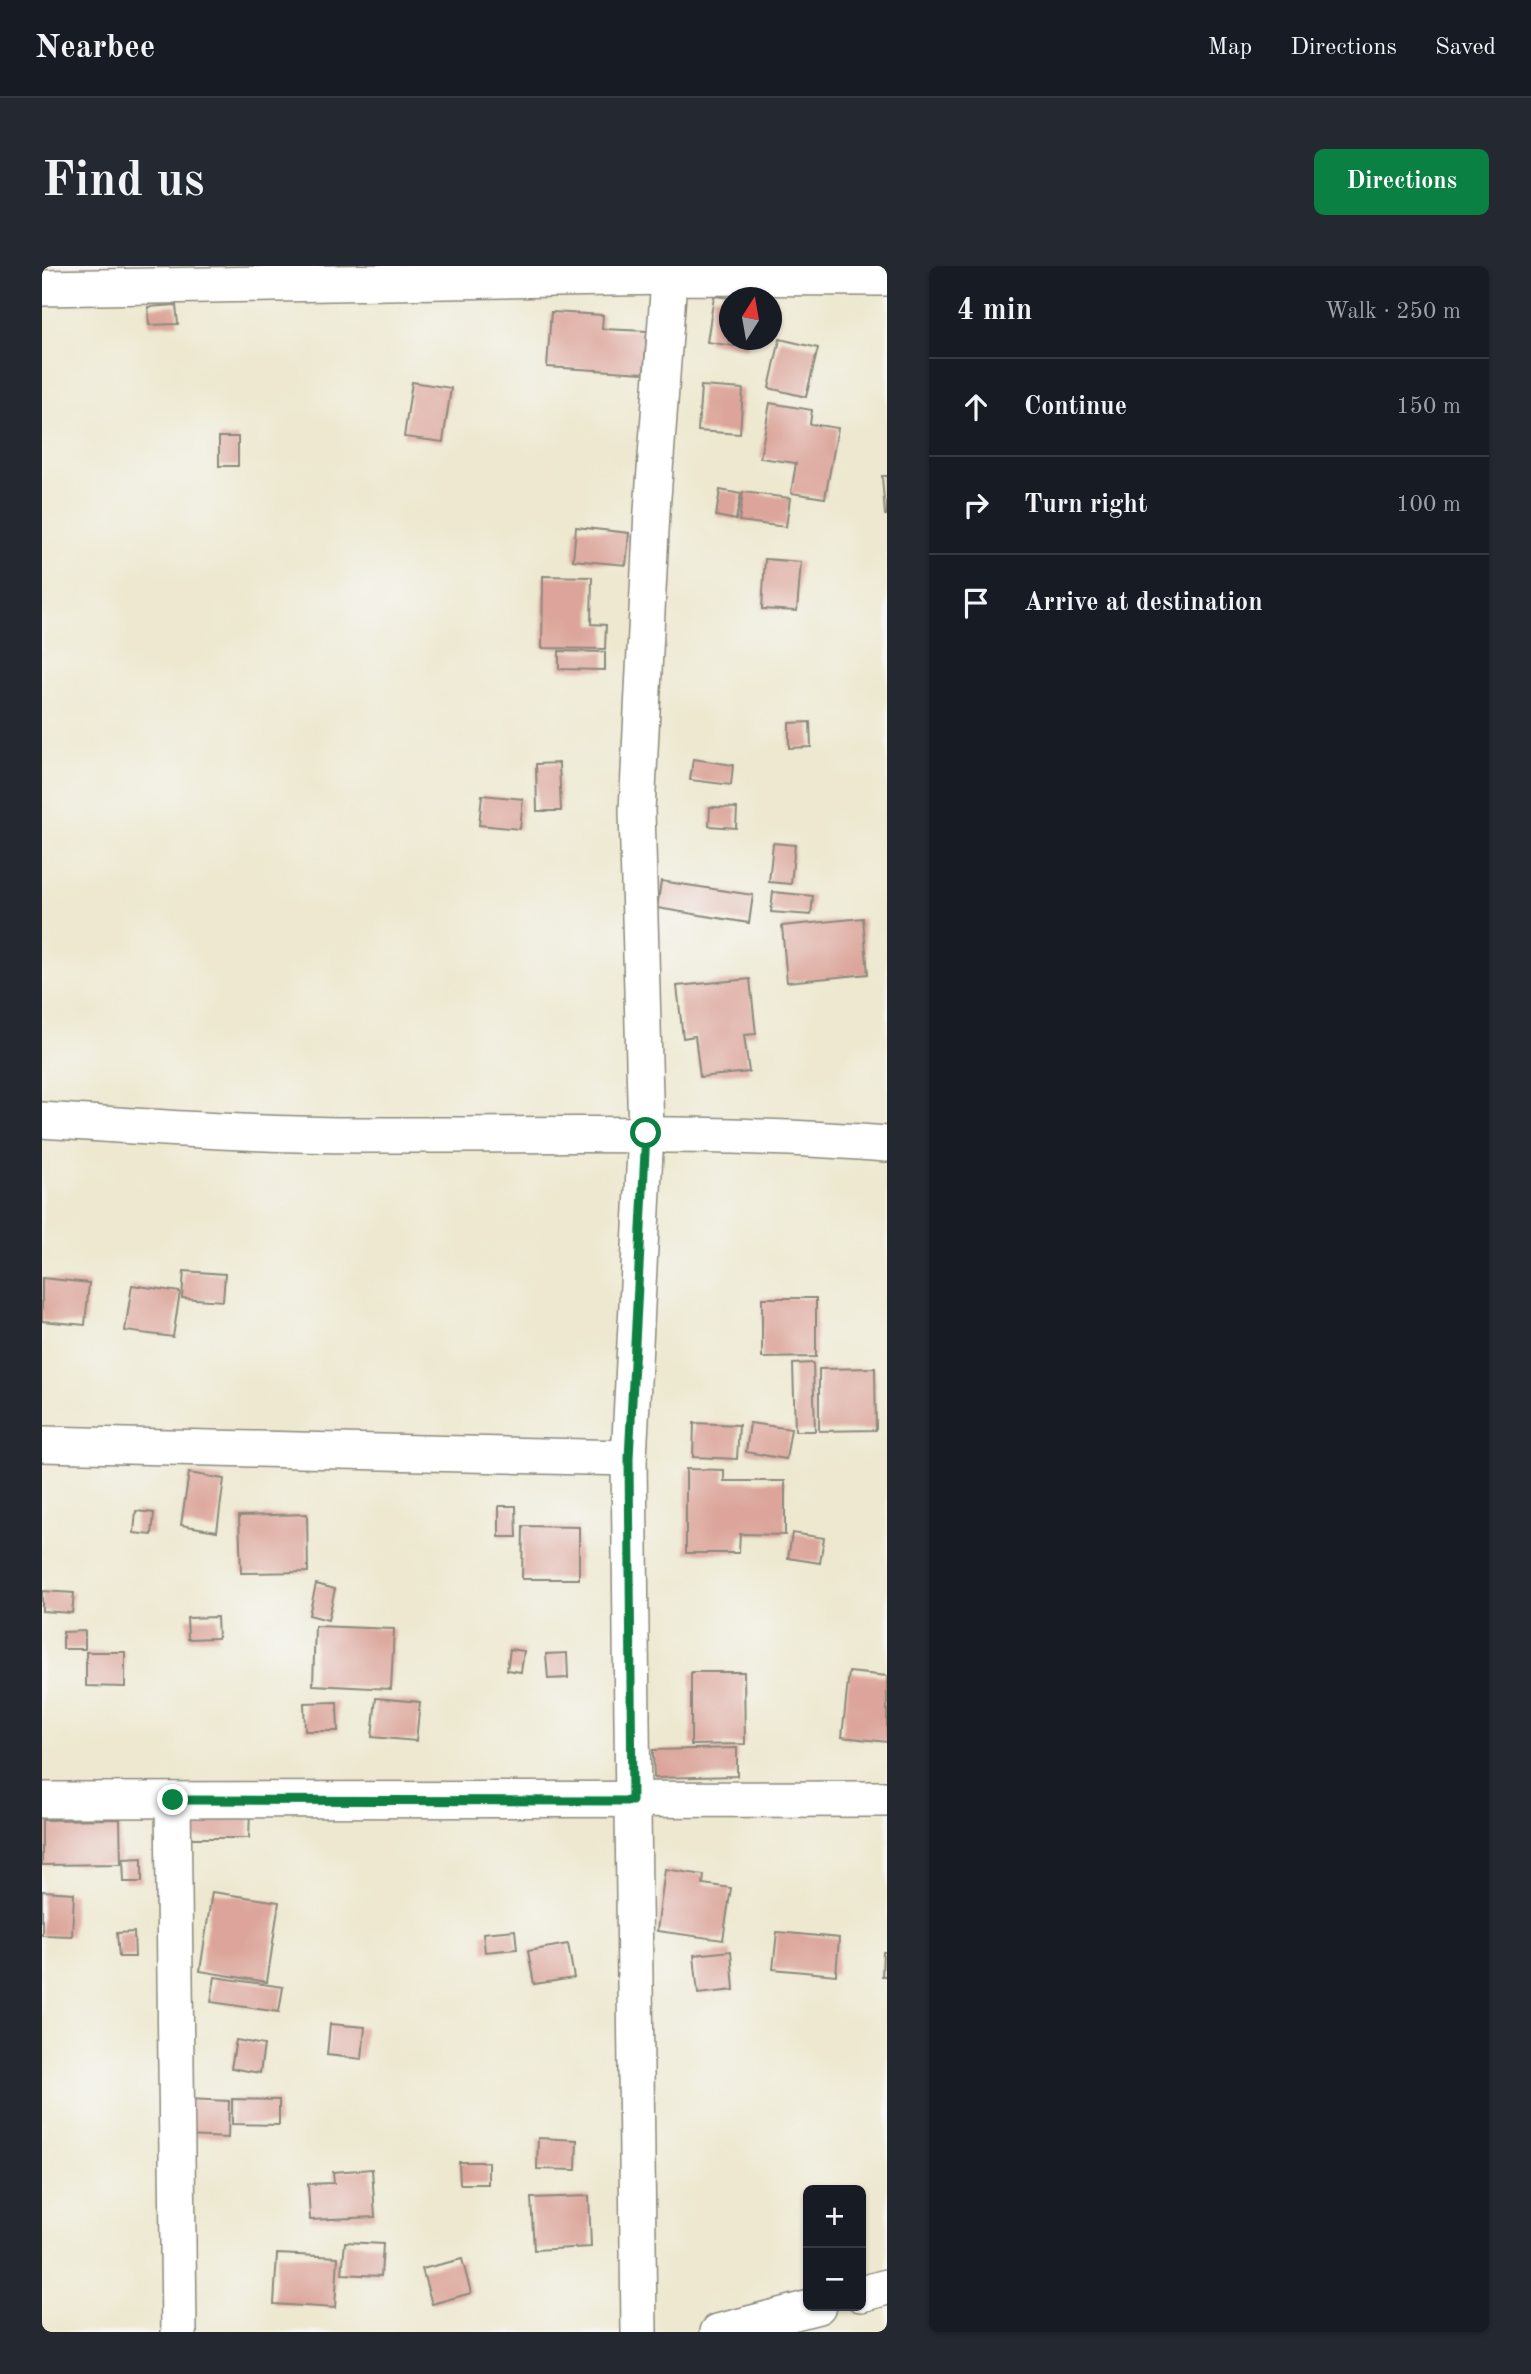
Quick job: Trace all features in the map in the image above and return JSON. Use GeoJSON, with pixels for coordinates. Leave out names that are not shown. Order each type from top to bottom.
{"type":"FeatureCollection","features":[{"type":"Feature","properties":{"kind":"street"},"geometry":{"type":"LineString","coordinates":[[639,2332],[629,1458],[646,1133],[637,811],[652,511],[669,272]]}},
{"type":"Feature","properties":{"kind":"street"},"geometry":{"type":"LineString","coordinates":[[42,288],[343,275],[669,272],[887,278]]}},
{"type":"Feature","properties":{"kind":"street"},"geometry":{"type":"LineString","coordinates":[[42,1120],[361,1135],[646,1133],[789,1136],[887,1144]]}},
{"type":"Feature","properties":{"kind":"street"},"geometry":{"type":"LineString","coordinates":[[42,1444],[629,1458]]}},
{"type":"Feature","properties":{"kind":"street"},"geometry":{"type":"LineString","coordinates":[[42,1800],[887,1799]]}},
{"type":"Feature","properties":{"kind":"street"},"geometry":{"type":"LineString","coordinates":[[173,1800],[179,2332]]}},
{"type":"Feature","properties":{"kind":"street"},"geometry":{"type":"LineString","coordinates":[[866,2293],[887,2287]]}},
{"type":"Feature","properties":{"kind":"street"},"geometry":{"type":"LineString","coordinates":[[718,2332],[803,2310]]}},
{"type":"Feature","properties":{"kind":"building"},"geometry":{"type":"Polygon","coordinates":[[[714,296],[719,297],[719,344],[707,342],[714,296]]]}},
{"type":"Feature","properties":{"kind":"building"},"geometry":{"type":"Polygon","coordinates":[[[176,305],[178,324],[149,325],[148,307],[176,305]]]}},
{"type":"Feature","properties":{"kind":"building"},"geometry":{"type":"Polygon","coordinates":[[[551,312],[603,315],[602,329],[647,331],[644,373],[547,367],[551,312]]]}},
{"type":"Feature","properties":{"kind":"building"},"geometry":{"type":"Polygon","coordinates":[[[782,339],[818,348],[806,397],[769,388],[778,350],[782,350],[782,339]]]}},
{"type":"Feature","properties":{"kind":"building"},"geometry":{"type":"Polygon","coordinates":[[[412,382],[451,388],[443,442],[404,437],[412,382]]]}},
{"type":"Feature","properties":{"kind":"building"},"geometry":{"type":"Polygon","coordinates":[[[701,386],[743,389],[740,434],[698,431],[701,386]]]}},
{"type":"Feature","properties":{"kind":"building"},"geometry":{"type":"Polygon","coordinates":[[[770,403],[812,410],[810,424],[838,428],[825,498],[791,493],[796,463],[760,458],[770,403]]]}},
{"type":"Feature","properties":{"kind":"building"},"geometry":{"type":"Polygon","coordinates":[[[219,437],[238,437],[238,466],[219,466],[219,437]]]}},
{"type":"Feature","properties":{"kind":"building"},"geometry":{"type":"Polygon","coordinates":[[[882,476],[887,476],[887,515],[885,515],[882,476]]]}},
{"type":"Feature","properties":{"kind":"building"},"geometry":{"type":"Polygon","coordinates":[[[720,490],[741,494],[736,520],[716,516],[720,490]]]}},
{"type":"Feature","properties":{"kind":"building"},"geometry":{"type":"Polygon","coordinates":[[[743,492],[790,498],[786,527],[739,521],[743,492]]]}},
{"type":"Feature","properties":{"kind":"building"},"geometry":{"type":"Polygon","coordinates":[[[576,527],[629,533],[626,565],[573,560],[576,527]]]}},
{"type":"Feature","properties":{"kind":"building"},"geometry":{"type":"Polygon","coordinates":[[[765,559],[801,562],[797,611],[762,609],[765,559]]]}},
{"type":"Feature","properties":{"kind":"building"},"geometry":{"type":"Polygon","coordinates":[[[543,576],[592,577],[591,624],[606,625],[605,649],[542,648],[543,576]]]}},
{"type":"Feature","properties":{"kind":"building"},"geometry":{"type":"Polygon","coordinates":[[[559,651],[605,652],[605,670],[559,669],[559,651]]]}},
{"type":"Feature","properties":{"kind":"building"},"geometry":{"type":"Polygon","coordinates":[[[810,722],[811,747],[789,748],[789,723],[810,722]]]}},
{"type":"Feature","properties":{"kind":"building"},"geometry":{"type":"Polygon","coordinates":[[[693,759],[733,765],[731,785],[690,780],[693,759]]]}},
{"type":"Feature","properties":{"kind":"building"},"geometry":{"type":"Polygon","coordinates":[[[559,763],[561,811],[537,811],[536,764],[559,763]]]}},
{"type":"Feature","properties":{"kind":"building"},"geometry":{"type":"Polygon","coordinates":[[[482,795],[523,799],[520,829],[479,825],[482,795]]]}},
{"type":"Feature","properties":{"kind":"building"},"geometry":{"type":"Polygon","coordinates":[[[710,807],[737,808],[736,828],[709,826],[710,807]]]}},
{"type":"Feature","properties":{"kind":"building"},"geometry":{"type":"Polygon","coordinates":[[[773,843],[795,845],[791,884],[769,882],[773,843]]]}},
{"type":"Feature","properties":{"kind":"building"},"geometry":{"type":"Polygon","coordinates":[[[661,881],[753,895],[749,923],[657,908],[661,881]]]}},
{"type":"Feature","properties":{"kind":"building"},"geometry":{"type":"Polygon","coordinates":[[[773,892],[813,896],[811,915],[771,912],[773,892]]]}},
{"type":"Feature","properties":{"kind":"building"},"geometry":{"type":"Polygon","coordinates":[[[863,918],[868,974],[787,982],[782,926],[863,918]]]}},
{"type":"Feature","properties":{"kind":"building"},"geometry":{"type":"Polygon","coordinates":[[[750,979],[756,1034],[744,1035],[749,1072],[700,1077],[695,1036],[683,1038],[677,986],[750,979]]]}},
{"type":"Feature","properties":{"kind":"building"},"geometry":{"type":"Polygon","coordinates":[[[184,1271],[225,1274],[223,1301],[182,1298],[184,1271]]]}},
{"type":"Feature","properties":{"kind":"building"},"geometry":{"type":"Polygon","coordinates":[[[42,1278],[89,1283],[85,1325],[42,1321],[42,1278]]]}},
{"type":"Feature","properties":{"kind":"building"},"geometry":{"type":"Polygon","coordinates":[[[132,1285],[180,1292],[173,1337],[125,1331],[132,1285]]]}},
{"type":"Feature","properties":{"kind":"building"},"geometry":{"type":"Polygon","coordinates":[[[762,1298],[816,1298],[816,1357],[762,1358],[762,1298]]]}},
{"type":"Feature","properties":{"kind":"building"},"geometry":{"type":"Polygon","coordinates":[[[813,1363],[815,1431],[795,1431],[793,1364],[813,1363]]]}},
{"type":"Feature","properties":{"kind":"building"},"geometry":{"type":"Polygon","coordinates":[[[875,1368],[876,1430],[819,1431],[819,1369],[875,1368]]]}},
{"type":"Feature","properties":{"kind":"building"},"geometry":{"type":"Polygon","coordinates":[[[694,1423],[739,1425],[737,1459],[693,1457],[694,1423]]]}},
{"type":"Feature","properties":{"kind":"building"},"geometry":{"type":"Polygon","coordinates":[[[750,1423],[791,1429],[786,1459],[746,1452],[750,1423]]]}},
{"type":"Feature","properties":{"kind":"building"},"geometry":{"type":"Polygon","coordinates":[[[686,1469],[724,1470],[724,1481],[785,1481],[785,1535],[740,1534],[739,1553],[686,1553],[686,1469]]]}},
{"type":"Feature","properties":{"kind":"building"},"geometry":{"type":"Polygon","coordinates":[[[189,1473],[224,1479],[217,1531],[181,1525],[189,1473]]]}},
{"type":"Feature","properties":{"kind":"building"},"geometry":{"type":"Polygon","coordinates":[[[499,1506],[516,1506],[517,1537],[499,1537],[499,1506]]]}},
{"type":"Feature","properties":{"kind":"building"},"geometry":{"type":"Polygon","coordinates":[[[136,1511],[154,1513],[152,1535],[134,1533],[136,1511]]]}},
{"type":"Feature","properties":{"kind":"building"},"geometry":{"type":"Polygon","coordinates":[[[307,1514],[308,1572],[241,1573],[239,1516],[307,1514]]]}},
{"type":"Feature","properties":{"kind":"building"},"geometry":{"type":"Polygon","coordinates":[[[523,1526],[579,1527],[579,1579],[522,1579],[523,1526]]]}},
{"type":"Feature","properties":{"kind":"building"},"geometry":{"type":"Polygon","coordinates":[[[792,1533],[824,1538],[820,1563],[788,1558],[792,1533]]]}},
{"type":"Feature","properties":{"kind":"building"},"geometry":{"type":"Polygon","coordinates":[[[316,1584],[335,1589],[328,1620],[309,1615],[316,1584]]]}},
{"type":"Feature","properties":{"kind":"building"},"geometry":{"type":"Polygon","coordinates":[[[42,1591],[74,1593],[72,1613],[42,1611],[42,1591]]]}},
{"type":"Feature","properties":{"kind":"building"},"geometry":{"type":"Polygon","coordinates":[[[217,1617],[218,1638],[188,1639],[187,1618],[217,1617]]]}},
{"type":"Feature","properties":{"kind":"building"},"geometry":{"type":"Polygon","coordinates":[[[315,1626],[394,1629],[391,1689],[313,1685],[315,1626]]]}},
{"type":"Feature","properties":{"kind":"building"},"geometry":{"type":"Polygon","coordinates":[[[85,1631],[85,1649],[63,1649],[63,1632],[85,1631]]]}},
{"type":"Feature","properties":{"kind":"building"},"geometry":{"type":"Polygon","coordinates":[[[510,1649],[524,1651],[521,1672],[507,1670],[510,1649]]]}},
{"type":"Feature","properties":{"kind":"building"},"geometry":{"type":"Polygon","coordinates":[[[86,1652],[125,1652],[125,1687],[86,1686],[86,1652]]]}},
{"type":"Feature","properties":{"kind":"building"},"geometry":{"type":"Polygon","coordinates":[[[567,1653],[568,1678],[548,1679],[546,1654],[567,1653]]]}},
{"type":"Feature","properties":{"kind":"building"},"geometry":{"type":"Polygon","coordinates":[[[691,1672],[744,1672],[745,1744],[691,1745],[691,1672]]]}},
{"type":"Feature","properties":{"kind":"building"},"geometry":{"type":"Polygon","coordinates":[[[849,1672],[887,1676],[887,1742],[842,1737],[849,1672]]]}},
{"type":"Feature","properties":{"kind":"building"},"geometry":{"type":"Polygon","coordinates":[[[376,1698],[420,1702],[416,1741],[372,1737],[376,1698]]]}},
{"type":"Feature","properties":{"kind":"building"},"geometry":{"type":"Polygon","coordinates":[[[337,1702],[338,1731],[305,1731],[304,1703],[337,1702]]]}},
{"type":"Feature","properties":{"kind":"building"},"geometry":{"type":"Polygon","coordinates":[[[737,1748],[737,1776],[654,1778],[653,1750],[737,1748]]]}},
{"type":"Feature","properties":{"kind":"building"},"geometry":{"type":"Polygon","coordinates":[[[183,1810],[250,1811],[249,1838],[183,1838],[183,1810]]]}},
{"type":"Feature","properties":{"kind":"building"},"geometry":{"type":"Polygon","coordinates":[[[120,1819],[121,1864],[42,1865],[42,1820],[120,1819]]]}},
{"type":"Feature","properties":{"kind":"building"},"geometry":{"type":"Polygon","coordinates":[[[142,1858],[142,1882],[124,1882],[123,1859],[142,1858]]]}},
{"type":"Feature","properties":{"kind":"building"},"geometry":{"type":"Polygon","coordinates":[[[665,1869],[704,1875],[703,1884],[731,1888],[723,1940],[657,1931],[665,1869]]]}},
{"type":"Feature","properties":{"kind":"building"},"geometry":{"type":"Polygon","coordinates":[[[42,1891],[74,1893],[72,1936],[42,1935],[42,1891]]]}},
{"type":"Feature","properties":{"kind":"building"},"geometry":{"type":"Polygon","coordinates":[[[212,1892],[279,1902],[267,1982],[200,1971],[212,1892]]]}},
{"type":"Feature","properties":{"kind":"building"},"geometry":{"type":"Polygon","coordinates":[[[515,1930],[517,1949],[485,1952],[483,1933],[515,1930]]]}},
{"type":"Feature","properties":{"kind":"building"},"geometry":{"type":"Polygon","coordinates":[[[134,1932],[135,1957],[119,1957],[117,1933],[134,1932]]]}},
{"type":"Feature","properties":{"kind":"building"},"geometry":{"type":"Polygon","coordinates":[[[777,1932],[839,1938],[836,1975],[773,1969],[777,1932]]]}},
{"type":"Feature","properties":{"kind":"building"},"geometry":{"type":"Polygon","coordinates":[[[568,1944],[574,1978],[534,1984],[528,1951],[568,1944]]]}},
{"type":"Feature","properties":{"kind":"building"},"geometry":{"type":"Polygon","coordinates":[[[731,1951],[734,1990],[698,1994],[694,1955],[731,1951]]]}},
{"type":"Feature","properties":{"kind":"building"},"geometry":{"type":"Polygon","coordinates":[[[883,1952],[887,1952],[887,1976],[882,1976],[883,1952]]]}},
{"type":"Feature","properties":{"kind":"building"},"geometry":{"type":"Polygon","coordinates":[[[215,1977],[283,1987],[279,2012],[211,2002],[215,1977]]]}},
{"type":"Feature","properties":{"kind":"building"},"geometry":{"type":"Polygon","coordinates":[[[330,2024],[365,2027],[362,2059],[327,2055],[330,2024]]]}},
{"type":"Feature","properties":{"kind":"building"},"geometry":{"type":"Polygon","coordinates":[[[236,2040],[264,2045],[260,2073],[231,2068],[236,2040]]]}},
{"type":"Feature","properties":{"kind":"building"},"geometry":{"type":"Polygon","coordinates":[[[188,2099],[229,2101],[228,2138],[186,2136],[188,2099]]]}},
{"type":"Feature","properties":{"kind":"building"},"geometry":{"type":"Polygon","coordinates":[[[232,2099],[279,2100],[279,2125],[232,2124],[232,2099]]]}},
{"type":"Feature","properties":{"kind":"building"},"geometry":{"type":"Polygon","coordinates":[[[538,2138],[577,2140],[576,2170],[537,2169],[538,2138]]]}},
{"type":"Feature","properties":{"kind":"building"},"geometry":{"type":"Polygon","coordinates":[[[459,2162],[488,2162],[488,2184],[460,2184],[459,2162]]]}},
{"type":"Feature","properties":{"kind":"building"},"geometry":{"type":"Polygon","coordinates":[[[372,2169],[375,2217],[310,2220],[308,2184],[334,2183],[333,2172],[372,2169]]]}},
{"type":"Feature","properties":{"kind":"building"},"geometry":{"type":"Polygon","coordinates":[[[589,2196],[591,2247],[534,2250],[531,2198],[589,2196]]]}},
{"type":"Feature","properties":{"kind":"building"},"geometry":{"type":"Polygon","coordinates":[[[345,2242],[383,2244],[381,2276],[342,2274],[345,2242]]]}},
{"type":"Feature","properties":{"kind":"building"},"geometry":{"type":"Polygon","coordinates":[[[277,2254],[338,2257],[335,2308],[274,2304],[277,2254]]]}},
{"type":"Feature","properties":{"kind":"building"},"geometry":{"type":"Polygon","coordinates":[[[462,2259],[471,2293],[432,2304],[422,2269],[462,2259]]]}},
{"type":"Feature","properties":{"kind":"route"},"geometry":{"type":"LineString","coordinates":[[173,1800],[632,1801],[629,1458],[646,1133]]}}]}
